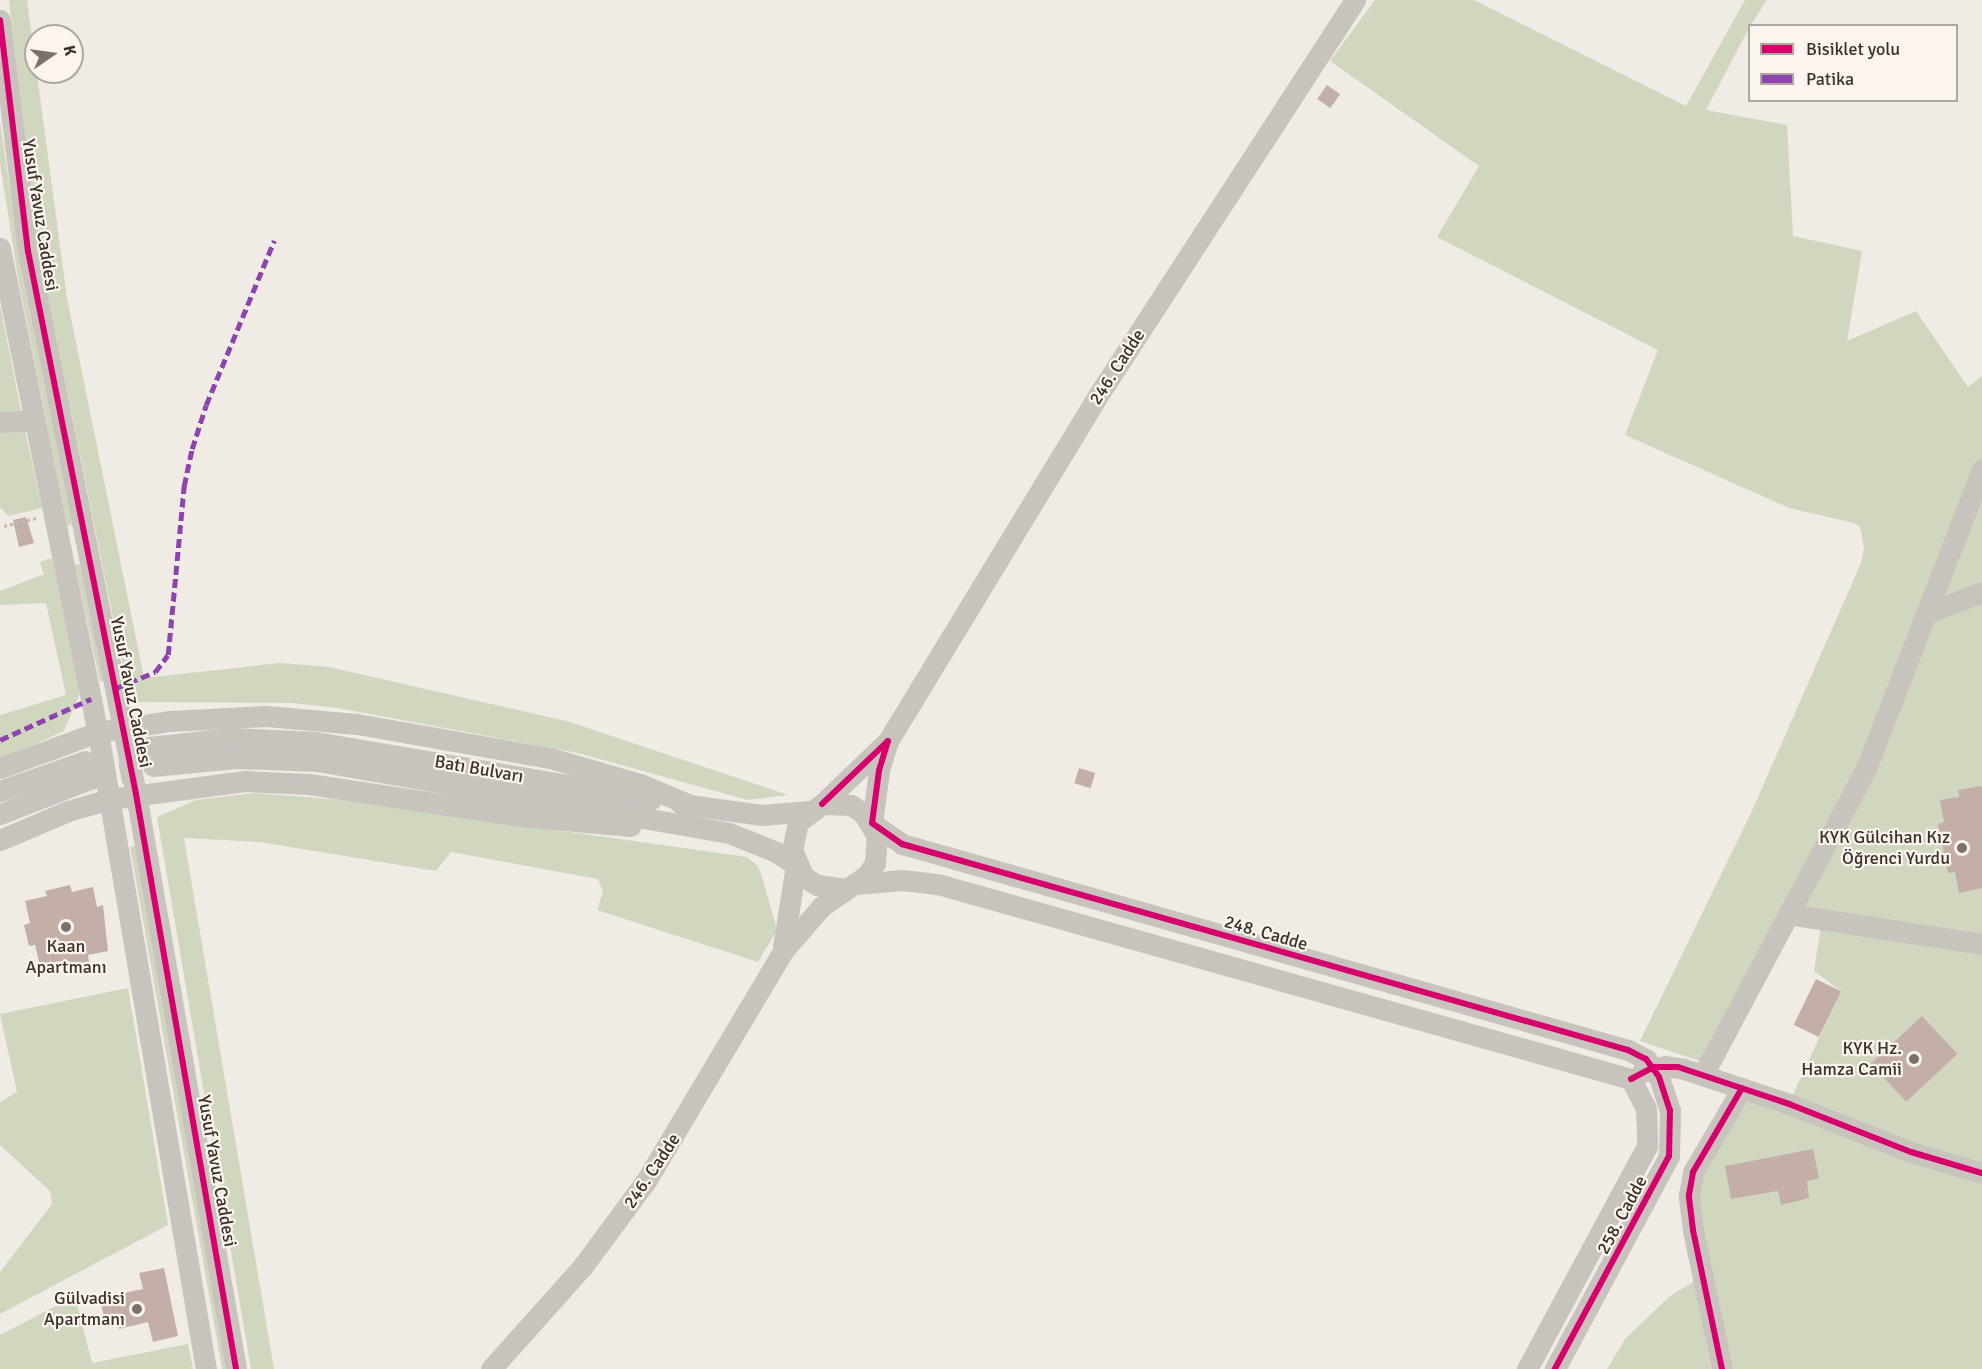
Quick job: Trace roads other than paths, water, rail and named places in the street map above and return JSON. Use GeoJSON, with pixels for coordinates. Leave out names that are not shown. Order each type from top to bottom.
{"type":"FeatureCollection","features":[{"type":"Feature","properties":{"kind":"street","name":"246. Cadde"},"geometry":{"type":"LineString","coordinates":[[872,823],[879,771],[888,741],[1103,388],[1355,0]]}},
{"type":"Feature","properties":{"kind":"street","name":"Yusuf Yavuz Caddesi"},"geometry":{"type":"LineString","coordinates":[[0,21],[28,251],[124,728],[236,1369]]}},
{"type":"Feature","properties":{"kind":"street"},"geometry":{"type":"LineString","coordinates":[[0,248],[98,732],[206,1369]]}},
{"type":"Feature","properties":{"kind":"street"},"geometry":{"type":"LineString","coordinates":[[0,422],[34,420]]}},
{"type":"Feature","properties":{"kind":"street"},"geometry":{"type":"LineString","coordinates":[[1703,1075],[1867,766],[1982,469]]}},
{"type":"Feature","properties":{"kind":"street"},"geometry":{"type":"LineString","coordinates":[[60,548],[86,542]]}},
{"type":"Feature","properties":{"kind":"street"},"geometry":{"type":"LineString","coordinates":[[1927,613],[1982,592]]}},
{"type":"Feature","properties":{"kind":"street"},"geometry":{"type":"LineString","coordinates":[[0,768],[98,732],[124,728],[236,716],[357,724],[569,763],[640,784],[694,816]]}},
{"type":"Feature","properties":{"kind":"street","name":"246. Cadde"},"geometry":{"type":"LineString","coordinates":[[815,807],[888,741]]}},
{"type":"Feature","properties":{"kind":"street","name":"Batı Bulvarı"},"geometry":{"type":"LineString","coordinates":[[151,757],[317,761],[694,816],[762,815],[815,807]]}},
{"type":"Feature","properties":{"kind":"street"},"geometry":{"type":"LineString","coordinates":[[0,791],[88,770],[0,814]]}},
{"type":"Feature","properties":{"kind":"street"},"geometry":{"type":"LineString","coordinates":[[0,840],[68,811],[110,799],[217,783],[309,784],[588,824],[694,816]]}},
{"type":"Feature","properties":{"kind":"street"},"geometry":{"type":"LineString","coordinates":[[850,886],[875,863],[878,843],[872,823],[851,805],[815,807],[793,836],[796,865],[817,885],[850,886],[903,880],[940,885],[1631,1079],[1653,1067],[1678,1067],[1742,1088],[1911,1152],[1982,1173]]}},
{"type":"Feature","properties":{"kind":"street","name":"Batı Bulvarı"},"geometry":{"type":"LineString","coordinates":[[694,816],[754,841],[796,865]]}},
{"type":"Feature","properties":{"kind":"street","name":"248. Cadde"},"geometry":{"type":"LineString","coordinates":[[872,823],[902,844],[941,858],[1628,1050],[1653,1067]]}},
{"type":"Feature","properties":{"kind":"street","name":"246. Cadde"},"geometry":{"type":"LineString","coordinates":[[783,951],[796,865]]}},
{"type":"Feature","properties":{"kind":"street","name":"246. Cadde"},"geometry":{"type":"LineString","coordinates":[[491,1369],[584,1266],[646,1181],[783,951],[808,920],[850,886]]}},
{"type":"Feature","properties":{"kind":"street"},"geometry":{"type":"LineString","coordinates":[[1788,914],[1982,944]]}},
{"type":"Feature","properties":{"kind":"street","name":"258. Cadde"},"geometry":{"type":"LineString","coordinates":[[1556,1369],[1669,1155],[1670,1110],[1653,1067]]}},
{"type":"Feature","properties":{"kind":"street","name":"258. Cadde"},"geometry":{"type":"LineString","coordinates":[[1527,1369],[1647,1146],[1646,1108],[1631,1079]]}},
{"type":"Feature","properties":{"kind":"street"},"geometry":{"type":"LineString","coordinates":[[1722,1369],[1693,1230],[1689,1195],[1693,1172],[1742,1088]]}},
{"type":"Feature","properties":{"kind":"tunnel"},"geometry":{"type":"LineString","coordinates":[[90,779],[153,766]]}},
{"type":"Feature","properties":{"kind":"place","name":"KYK Gülcihan Kız Öğrenci Yurdu"},"geometry":{"type":"Point","coordinates":[1962,848]}},
{"type":"Feature","properties":{"kind":"place","name":"Kaan Apartmanı"},"geometry":{"type":"Point","coordinates":[66,927]}},
{"type":"Feature","properties":{"kind":"place","name":"KYK Hz. Hamza Camii"},"geometry":{"type":"Point","coordinates":[1914,1059]}},
{"type":"Feature","properties":{"kind":"place","name":"Gülvadisi Apartmanı"},"geometry":{"type":"Point","coordinates":[137,1309]}}]}
